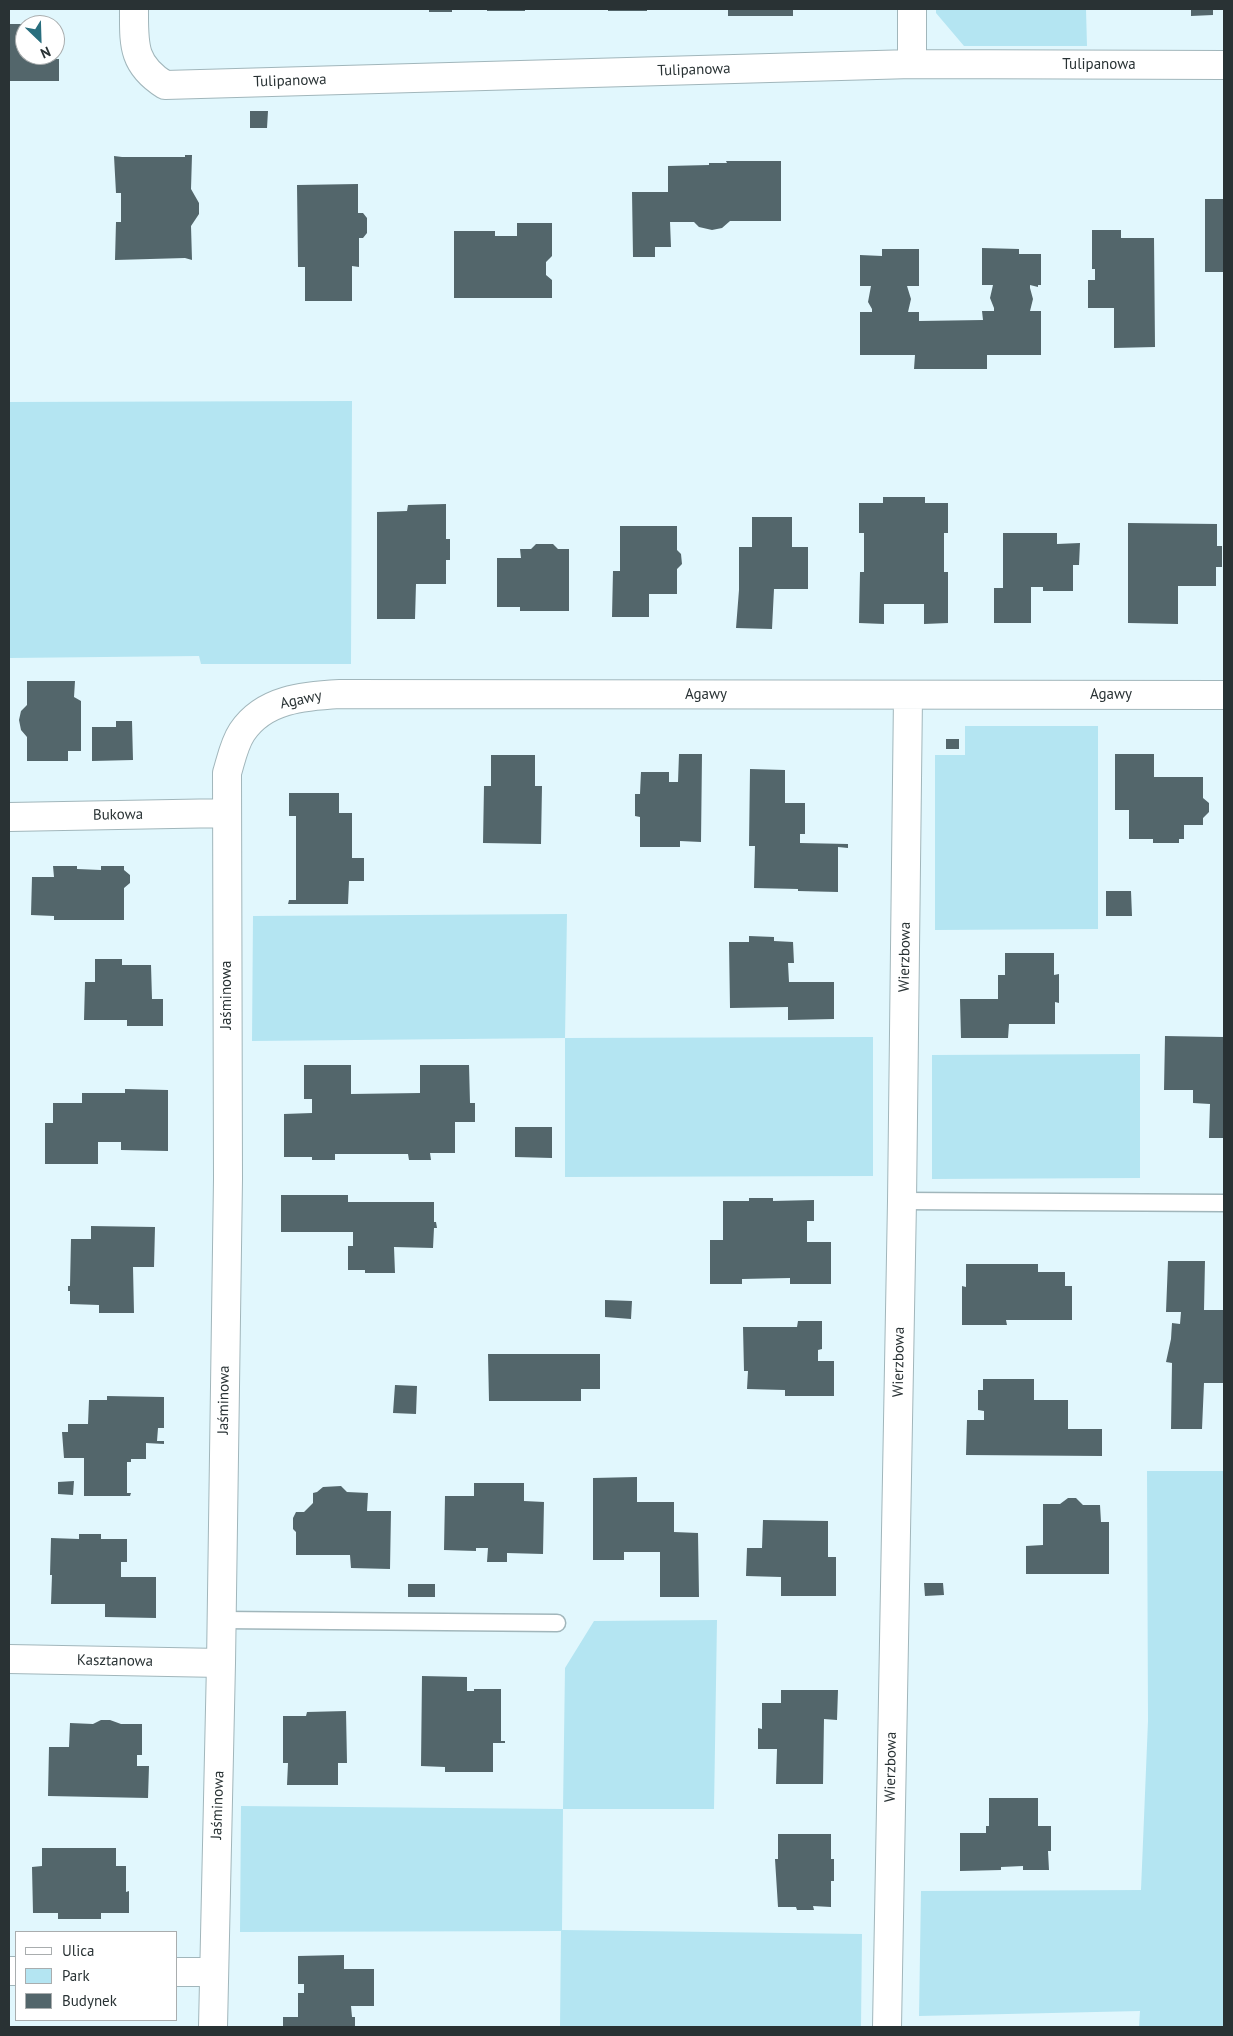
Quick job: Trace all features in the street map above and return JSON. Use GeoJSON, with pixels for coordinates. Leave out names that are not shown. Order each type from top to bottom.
{"type":"FeatureCollection","features":[{"type":"Feature","properties":{"kind":"street","name":"Tulipanowa"},"geometry":{"type":"LineString","coordinates":[[134,9],[134,45],[139,58],[149,75],[165,85],[912,64],[1224,65]]}},
{"type":"Feature","properties":{"kind":"street"},"geometry":{"type":"LineString","coordinates":[[912,9],[912,64]]}},
{"type":"Feature","properties":{"kind":"street","name":"Agawy"},"geometry":{"type":"LineString","coordinates":[[228,773],[234,751],[242,733],[259,714],[282,702],[310,696],[340,694],[1224,695]]}},
{"type":"Feature","properties":{"kind":"street","name":"Wierzbowa"},"geometry":{"type":"LineString","coordinates":[[886,2027],[902,1201],[908,696]]}},
{"type":"Feature","properties":{"kind":"street","name":"Jaśminowa"},"geometry":{"type":"LineString","coordinates":[[213,2027],[221,1663],[228,1179],[228,773]]}},
{"type":"Feature","properties":{"kind":"street","name":"Bukowa"},"geometry":{"type":"LineString","coordinates":[[9,817],[227,813]]}},
{"type":"Feature","properties":{"kind":"street","name":"Kasztanowa"},"geometry":{"type":"LineString","coordinates":[[9,1659],[221,1663]]}},
{"type":"Feature","properties":{"kind":"street"},"geometry":{"type":"LineString","coordinates":[[178,1972],[213,1972]]}},
{"type":"Feature","properties":{"kind":"lane"},"geometry":{"type":"LineString","coordinates":[[902,1201],[1224,1203]]}},
{"type":"Feature","properties":{"kind":"lane"},"geometry":{"type":"LineString","coordinates":[[221,1620],[557,1622]]}},
{"type":"Feature","properties":{"kind":"green space"},"geometry":{"type":"Polygon","coordinates":[[[936,9],[1086,9],[1087,46],[964,46],[936,13],[936,9]]]}},
{"type":"Feature","properties":{"kind":"green space"},"geometry":{"type":"Polygon","coordinates":[[[352,401],[351,664],[201,664],[199,656],[9,658],[9,402],[352,401]]]}},
{"type":"Feature","properties":{"kind":"green space"},"geometry":{"type":"Polygon","coordinates":[[[965,726],[1098,726],[1098,929],[935,930],[935,755],[965,755],[965,726]]]}},
{"type":"Feature","properties":{"kind":"green space"},"geometry":{"type":"Polygon","coordinates":[[[567,914],[565,1038],[252,1041],[253,916],[567,914]]]}},
{"type":"Feature","properties":{"kind":"green space"},"geometry":{"type":"Polygon","coordinates":[[[873,1037],[873,1176],[565,1177],[565,1038],[873,1037]]]}},
{"type":"Feature","properties":{"kind":"green space"},"geometry":{"type":"Polygon","coordinates":[[[1140,1054],[1140,1178],[932,1179],[932,1055],[1140,1054]]]}},
{"type":"Feature","properties":{"kind":"green space"},"geometry":{"type":"Polygon","coordinates":[[[1147,1471],[1224,1471],[1224,2027],[1139,2027],[1140,2011],[919,2016],[921,1891],[1141,1890],[1148,1721],[1147,1471]]]}},
{"type":"Feature","properties":{"kind":"green space"},"geometry":{"type":"Polygon","coordinates":[[[717,1620],[714,1809],[563,1809],[565,1668],[594,1621],[717,1620]]]}},
{"type":"Feature","properties":{"kind":"green space"},"geometry":{"type":"Polygon","coordinates":[[[241,1806],[563,1809],[562,1930],[862,1934],[861,2027],[560,2027],[561,1931],[240,1932],[241,1806]]]}},
{"type":"Feature","properties":{"kind":"building"},"geometry":{"type":"Polygon","coordinates":[[[429,9],[452,9],[452,12],[429,12],[429,9]]]}},
{"type":"Feature","properties":{"kind":"building"},"geometry":{"type":"Polygon","coordinates":[[[487,9],[525,9],[525,11],[487,11],[487,9]]]}},
{"type":"Feature","properties":{"kind":"building"},"geometry":{"type":"Polygon","coordinates":[[[608,9],[647,9],[647,11],[608,11],[608,9]]]}},
{"type":"Feature","properties":{"kind":"building"},"geometry":{"type":"Polygon","coordinates":[[[728,9],[793,9],[793,16],[728,16],[728,9]]]}},
{"type":"Feature","properties":{"kind":"building"},"geometry":{"type":"Polygon","coordinates":[[[1191,9],[1213,9],[1213,15],[1191,16],[1191,9]]]}},
{"type":"Feature","properties":{"kind":"building"},"geometry":{"type":"Polygon","coordinates":[[[9,24],[15,24],[15,65],[59,65],[59,81],[9,81],[9,24]]]}},
{"type":"Feature","properties":{"kind":"building"},"geometry":{"type":"Polygon","coordinates":[[[250,111],[268,111],[267,128],[250,128],[250,111]]]}},
{"type":"Feature","properties":{"kind":"building"},"geometry":{"type":"Polygon","coordinates":[[[185,155],[192,155],[191,189],[199,203],[199,214],[191,226],[192,260],[185,258],[115,260],[116,222],[121,222],[121,193],[116,193],[114,156],[185,157],[185,155]]]}},
{"type":"Feature","properties":{"kind":"building"},"geometry":{"type":"Polygon","coordinates":[[[726,161],[781,161],[781,221],[730,221],[722,228],[712,230],[699,227],[694,222],[670,222],[671,247],[655,247],[655,257],[633,257],[632,192],[668,192],[668,166],[709,165],[709,163],[727,163],[726,161]]]}},
{"type":"Feature","properties":{"kind":"building"},"geometry":{"type":"Polygon","coordinates":[[[358,184],[358,213],[363,213],[367,218],[367,233],[363,238],[359,238],[359,267],[352,266],[352,301],[305,301],[305,267],[298,267],[297,185],[358,184]]]}},
{"type":"Feature","properties":{"kind":"building"},"geometry":{"type":"Polygon","coordinates":[[[1205,199],[1224,199],[1224,272],[1205,272],[1205,199]]]}},
{"type":"Feature","properties":{"kind":"building"},"geometry":{"type":"Polygon","coordinates":[[[517,223],[552,223],[552,256],[546,262],[546,275],[552,280],[552,298],[454,298],[454,231],[495,231],[495,236],[517,236],[517,223]]]}},
{"type":"Feature","properties":{"kind":"building"},"geometry":{"type":"Polygon","coordinates":[[[1092,230],[1121,230],[1121,238],[1154,238],[1155,347],[1114,348],[1114,308],[1088,308],[1088,280],[1095,280],[1095,269],[1092,269],[1092,230]]]}},
{"type":"Feature","properties":{"kind":"building"},"geometry":{"type":"Polygon","coordinates":[[[982,248],[1019,249],[1019,254],[1041,254],[1041,285],[1038,285],[1038,287],[1030,285],[1033,299],[1030,311],[1041,311],[1041,355],[987,355],[987,369],[914,369],[915,355],[860,355],[860,312],[872,312],[872,309],[868,302],[871,286],[860,286],[860,255],[882,256],[882,249],[919,249],[919,286],[907,286],[911,299],[908,312],[919,312],[919,321],[983,320],[982,311],[994,311],[994,308],[990,298],[993,285],[982,285],[982,248]]]}},
{"type":"Feature","properties":{"kind":"building"},"geometry":{"type":"Polygon","coordinates":[[[883,497],[925,497],[925,503],[948,503],[948,533],[944,533],[944,572],[948,572],[948,623],[924,624],[924,604],[884,604],[884,624],[859,623],[860,572],[864,572],[864,533],[859,533],[859,503],[883,503],[883,497]]]}},
{"type":"Feature","properties":{"kind":"building"},"geometry":{"type":"Polygon","coordinates":[[[446,504],[446,539],[450,539],[450,560],[446,560],[446,584],[416,584],[415,619],[377,619],[377,512],[407,511],[408,505],[446,504]]]}},
{"type":"Feature","properties":{"kind":"building"},"geometry":{"type":"Polygon","coordinates":[[[752,517],[792,517],[792,547],[808,547],[808,589],[774,589],[772,629],[736,628],[739,590],[739,547],[752,547],[752,517]]]}},
{"type":"Feature","properties":{"kind":"building"},"geometry":{"type":"Polygon","coordinates":[[[1128,523],[1217,524],[1217,546],[1222,546],[1222,567],[1216,567],[1216,586],[1178,586],[1178,624],[1128,623],[1128,523]]]}},
{"type":"Feature","properties":{"kind":"building"},"geometry":{"type":"Polygon","coordinates":[[[620,526],[677,526],[677,550],[681,554],[682,564],[677,569],[677,594],[649,594],[649,617],[612,617],[613,571],[620,571],[620,526]]]}},
{"type":"Feature","properties":{"kind":"building"},"geometry":{"type":"Polygon","coordinates":[[[1003,533],[1057,533],[1057,544],[1080,543],[1079,565],[1073,565],[1073,591],[1043,591],[1043,587],[1031,587],[1031,623],[994,623],[994,588],[1003,588],[1003,533]]]}},
{"type":"Feature","properties":{"kind":"building"},"geometry":{"type":"Polygon","coordinates":[[[536,544],[553,544],[558,549],[569,549],[569,611],[520,611],[520,607],[497,607],[497,558],[521,558],[520,549],[531,549],[536,544]]]}},
{"type":"Feature","properties":{"kind":"building"},"geometry":{"type":"Polygon","coordinates":[[[27,681],[75,681],[74,697],[81,701],[81,751],[68,751],[68,761],[27,761],[27,737],[21,730],[19,720],[21,711],[27,705],[27,681]]]}},
{"type":"Feature","properties":{"kind":"building"},"geometry":{"type":"Polygon","coordinates":[[[116,721],[132,721],[133,760],[92,761],[92,727],[116,727],[116,721]]]}},
{"type":"Feature","properties":{"kind":"building"},"geometry":{"type":"Polygon","coordinates":[[[946,739],[959,739],[959,749],[946,749],[946,739]]]}},
{"type":"Feature","properties":{"kind":"building"},"geometry":{"type":"Polygon","coordinates":[[[679,754],[702,754],[701,842],[680,841],[680,847],[640,847],[640,817],[635,816],[635,794],[640,794],[641,772],[669,772],[669,782],[678,782],[679,754]]]}},
{"type":"Feature","properties":{"kind":"building"},"geometry":{"type":"Polygon","coordinates":[[[1115,754],[1154,754],[1154,777],[1203,777],[1203,798],[1209,803],[1209,812],[1203,818],[1203,825],[1184,825],[1184,839],[1179,839],[1179,843],[1153,843],[1153,839],[1129,839],[1129,810],[1115,810],[1115,754]]]}},
{"type":"Feature","properties":{"kind":"building"},"geometry":{"type":"Polygon","coordinates":[[[491,755],[535,755],[535,786],[542,786],[541,844],[483,843],[484,786],[491,786],[491,755]]]}},
{"type":"Feature","properties":{"kind":"building"},"geometry":{"type":"Polygon","coordinates":[[[750,769],[785,770],[785,803],[805,803],[805,834],[800,834],[800,843],[848,844],[848,848],[838,847],[838,892],[754,888],[755,846],[749,846],[750,769]]]}},
{"type":"Feature","properties":{"kind":"building"},"geometry":{"type":"Polygon","coordinates":[[[289,793],[339,793],[339,813],[352,813],[352,858],[364,858],[364,881],[349,881],[348,904],[288,904],[289,900],[296,900],[296,816],[289,816],[289,793]]]}},
{"type":"Feature","properties":{"kind":"building"},"geometry":{"type":"Polygon","coordinates":[[[53,866],[77,866],[77,869],[101,870],[101,866],[124,866],[124,870],[130,875],[130,883],[124,888],[124,920],[54,920],[54,916],[31,915],[32,877],[54,877],[53,866]]]}},
{"type":"Feature","properties":{"kind":"building"},"geometry":{"type":"Polygon","coordinates":[[[1106,891],[1131,891],[1132,916],[1106,916],[1106,891]]]}},
{"type":"Feature","properties":{"kind":"building"},"geometry":{"type":"Polygon","coordinates":[[[749,936],[774,937],[774,941],[793,942],[794,963],[788,963],[789,982],[834,982],[834,1019],[788,1020],[788,1007],[730,1008],[729,942],[749,942],[749,936]]]}},
{"type":"Feature","properties":{"kind":"building"},"geometry":{"type":"Polygon","coordinates":[[[1005,953],[1054,953],[1054,975],[1059,974],[1059,1003],[1055,1002],[1055,1024],[1009,1024],[1008,1038],[961,1038],[960,999],[998,999],[998,975],[1005,975],[1005,953]]]}},
{"type":"Feature","properties":{"kind":"building"},"geometry":{"type":"Polygon","coordinates":[[[95,959],[122,959],[122,965],[151,965],[152,999],[163,999],[163,1026],[127,1026],[127,1020],[84,1020],[85,982],[95,982],[95,959]]]}},
{"type":"Feature","properties":{"kind":"building"},"geometry":{"type":"Polygon","coordinates":[[[1165,1036],[1224,1037],[1224,1138],[1209,1138],[1210,1104],[1193,1103],[1193,1090],[1164,1090],[1165,1036]]]}},
{"type":"Feature","properties":{"kind":"building"},"geometry":{"type":"Polygon","coordinates":[[[304,1065],[351,1065],[351,1094],[420,1093],[420,1065],[469,1065],[470,1103],[475,1103],[475,1122],[455,1122],[455,1153],[430,1153],[431,1160],[409,1160],[408,1154],[335,1154],[335,1160],[312,1160],[312,1157],[284,1157],[284,1114],[312,1113],[312,1099],[304,1099],[304,1065]]]}},
{"type":"Feature","properties":{"kind":"building"},"geometry":{"type":"Polygon","coordinates":[[[125,1089],[168,1090],[168,1151],[121,1150],[121,1142],[98,1142],[98,1164],[45,1164],[45,1123],[53,1123],[53,1103],[82,1103],[82,1093],[125,1093],[125,1089]]]}},
{"type":"Feature","properties":{"kind":"building"},"geometry":{"type":"Polygon","coordinates":[[[515,1127],[552,1127],[552,1158],[515,1157],[515,1127]]]}},
{"type":"Feature","properties":{"kind":"building"},"geometry":{"type":"Polygon","coordinates":[[[281,1195],[348,1195],[348,1202],[434,1202],[434,1222],[436,1222],[437,1228],[434,1228],[433,1248],[394,1247],[395,1273],[365,1273],[365,1270],[348,1270],[348,1246],[353,1246],[353,1232],[281,1232],[281,1195]]]}},
{"type":"Feature","properties":{"kind":"building"},"geometry":{"type":"Polygon","coordinates":[[[749,1198],[773,1198],[773,1201],[814,1200],[814,1221],[807,1221],[807,1242],[831,1242],[831,1284],[790,1284],[790,1278],[742,1279],[742,1284],[710,1284],[710,1240],[723,1240],[723,1201],[749,1201],[749,1198]]]}},
{"type":"Feature","properties":{"kind":"building"},"geometry":{"type":"Polygon","coordinates":[[[91,1226],[155,1227],[154,1267],[133,1267],[134,1313],[99,1313],[99,1305],[70,1304],[68,1286],[70,1286],[71,1239],[91,1239],[91,1226]]]}},
{"type":"Feature","properties":{"kind":"building"},"geometry":{"type":"Polygon","coordinates":[[[1168,1261],[1205,1261],[1204,1310],[1224,1310],[1224,1383],[1204,1383],[1202,1429],[1171,1429],[1172,1363],[1166,1362],[1172,1323],[1180,1324],[1181,1312],[1166,1312],[1168,1261]]]}},
{"type":"Feature","properties":{"kind":"building"},"geometry":{"type":"Polygon","coordinates":[[[966,1264],[1038,1264],[1038,1272],[1065,1272],[1065,1286],[1072,1286],[1072,1320],[1006,1320],[1007,1325],[962,1325],[962,1286],[966,1287],[966,1264]]]}},
{"type":"Feature","properties":{"kind":"building"},"geometry":{"type":"Polygon","coordinates":[[[605,1300],[632,1301],[631,1319],[605,1317],[605,1300]]]}},
{"type":"Feature","properties":{"kind":"building"},"geometry":{"type":"Polygon","coordinates":[[[798,1321],[822,1321],[822,1349],[818,1350],[818,1361],[834,1361],[834,1396],[785,1396],[785,1390],[747,1389],[748,1371],[744,1371],[743,1327],[797,1327],[798,1321]]]}},
{"type":"Feature","properties":{"kind":"building"},"geometry":{"type":"Polygon","coordinates":[[[488,1354],[600,1354],[600,1389],[581,1389],[581,1401],[489,1401],[488,1354]]]}},
{"type":"Feature","properties":{"kind":"building"},"geometry":{"type":"Polygon","coordinates":[[[983,1379],[1034,1379],[1034,1400],[1068,1400],[1068,1429],[1102,1429],[1102,1456],[966,1455],[967,1420],[984,1420],[984,1411],[978,1410],[978,1390],[983,1390],[983,1379]]]}},
{"type":"Feature","properties":{"kind":"building"},"geometry":{"type":"Polygon","coordinates":[[[395,1385],[417,1386],[416,1414],[393,1413],[395,1385]]]}},
{"type":"Feature","properties":{"kind":"building"},"geometry":{"type":"Polygon","coordinates":[[[107,1396],[164,1397],[164,1428],[158,1428],[157,1441],[164,1441],[164,1444],[146,1443],[146,1459],[131,1459],[131,1462],[127,1462],[127,1493],[131,1493],[130,1496],[84,1496],[84,1458],[64,1458],[62,1432],[68,1432],[68,1424],[88,1424],[89,1400],[107,1400],[107,1396]]]}},
{"type":"Feature","properties":{"kind":"building"},"geometry":{"type":"Polygon","coordinates":[[[637,1477],[637,1502],[674,1502],[674,1532],[698,1533],[699,1597],[660,1597],[660,1552],[624,1552],[624,1560],[593,1560],[593,1478],[637,1477]]]}},
{"type":"Feature","properties":{"kind":"building"},"geometry":{"type":"Polygon","coordinates":[[[74,1481],[73,1495],[58,1494],[58,1482],[74,1481]]]}},
{"type":"Feature","properties":{"kind":"building"},"geometry":{"type":"Polygon","coordinates":[[[474,1483],[524,1483],[524,1501],[544,1502],[543,1554],[507,1553],[507,1562],[487,1562],[488,1548],[476,1548],[476,1551],[444,1550],[445,1496],[474,1496],[474,1483]]]}},
{"type":"Feature","properties":{"kind":"building"},"geometry":{"type":"Polygon","coordinates":[[[341,1486],[347,1492],[368,1493],[367,1511],[391,1511],[390,1569],[351,1568],[350,1555],[296,1555],[296,1532],[293,1529],[293,1518],[296,1512],[304,1512],[313,1503],[313,1493],[323,1487],[341,1486]]]}},
{"type":"Feature","properties":{"kind":"building"},"geometry":{"type":"Polygon","coordinates":[[[1068,1498],[1076,1498],[1083,1505],[1100,1505],[1101,1522],[1109,1522],[1109,1574],[1026,1574],[1026,1546],[1043,1545],[1043,1504],[1060,1504],[1068,1498]]]}},
{"type":"Feature","properties":{"kind":"building"},"geometry":{"type":"Polygon","coordinates":[[[763,1520],[828,1521],[828,1557],[836,1557],[836,1596],[781,1596],[781,1577],[746,1576],[747,1548],[762,1548],[763,1520]]]}},
{"type":"Feature","properties":{"kind":"building"},"geometry":{"type":"Polygon","coordinates":[[[79,1534],[101,1534],[101,1539],[127,1539],[127,1562],[121,1562],[121,1577],[156,1577],[156,1618],[105,1617],[105,1604],[51,1604],[51,1538],[79,1539],[79,1534]]]}},
{"type":"Feature","properties":{"kind":"building"},"geometry":{"type":"Polygon","coordinates":[[[924,1583],[943,1583],[944,1595],[925,1596],[924,1583]]]}},
{"type":"Feature","properties":{"kind":"building"},"geometry":{"type":"Polygon","coordinates":[[[408,1584],[435,1584],[435,1597],[408,1597],[408,1584]]]}},
{"type":"Feature","properties":{"kind":"building"},"geometry":{"type":"Polygon","coordinates":[[[422,1676],[467,1677],[467,1691],[474,1691],[474,1689],[501,1689],[501,1741],[505,1741],[505,1743],[493,1743],[493,1772],[445,1772],[445,1767],[421,1766],[422,1676]]]}},
{"type":"Feature","properties":{"kind":"building"},"geometry":{"type":"Polygon","coordinates":[[[781,1690],[838,1690],[837,1720],[824,1719],[823,1784],[776,1784],[777,1749],[758,1749],[758,1728],[762,1729],[762,1703],[781,1703],[781,1690]]]}},
{"type":"Feature","properties":{"kind":"building"},"geometry":{"type":"Polygon","coordinates":[[[346,1711],[347,1763],[338,1763],[338,1785],[287,1785],[288,1763],[283,1763],[283,1716],[306,1716],[307,1712],[346,1711]]]}},
{"type":"Feature","properties":{"kind":"building"},"geometry":{"type":"Polygon","coordinates":[[[101,1720],[110,1720],[121,1724],[142,1724],[142,1755],[137,1755],[137,1766],[149,1766],[148,1798],[48,1796],[49,1747],[69,1747],[70,1723],[93,1724],[101,1720]]]}},
{"type":"Feature","properties":{"kind":"building"},"geometry":{"type":"Polygon","coordinates":[[[989,1798],[1038,1798],[1038,1826],[1051,1826],[1051,1851],[1048,1851],[1049,1870],[1023,1870],[1023,1866],[1001,1867],[1001,1870],[960,1871],[960,1833],[986,1833],[986,1826],[989,1826],[989,1798]]]}},
{"type":"Feature","properties":{"kind":"building"},"geometry":{"type":"Polygon","coordinates":[[[778,1834],[831,1834],[831,1859],[834,1859],[834,1881],[831,1881],[831,1907],[813,1906],[814,1910],[797,1910],[796,1907],[778,1907],[775,1859],[778,1859],[778,1834]]]}},
{"type":"Feature","properties":{"kind":"building"},"geometry":{"type":"Polygon","coordinates":[[[42,1848],[116,1848],[116,1866],[126,1866],[126,1892],[129,1891],[129,1913],[101,1913],[101,1919],[58,1919],[58,1913],[33,1913],[32,1867],[42,1866],[42,1848]]]}},
{"type":"Feature","properties":{"kind":"building"},"geometry":{"type":"Polygon","coordinates":[[[344,1955],[344,1969],[374,1969],[374,2006],[351,2006],[352,2017],[355,2017],[355,2027],[283,2027],[283,2017],[298,2017],[298,1993],[304,1993],[304,1984],[298,1984],[298,1956],[344,1955]]]}}]}
